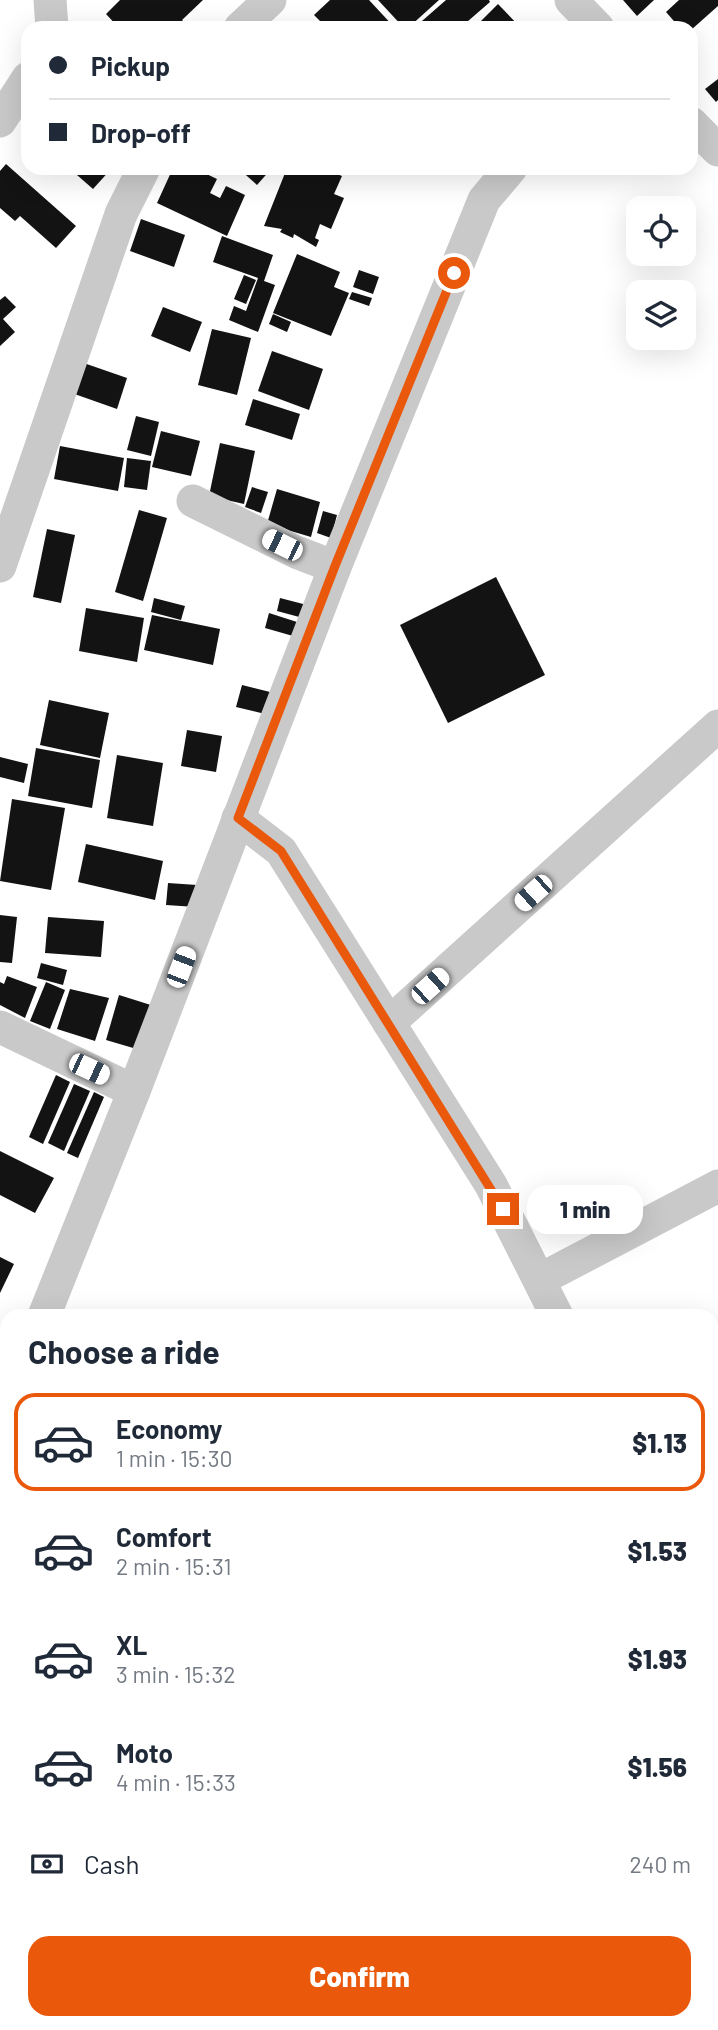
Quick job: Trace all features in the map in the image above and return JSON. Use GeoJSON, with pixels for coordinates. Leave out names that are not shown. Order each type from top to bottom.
{"type":"FeatureCollection","features":[{"type":"Feature","properties":{"kind":"street"},"geometry":{"type":"LineString","coordinates":[[50,0],[52,21]]}},
{"type":"Feature","properties":{"kind":"street"},"geometry":{"type":"LineString","coordinates":[[248,21],[270,0]]}},
{"type":"Feature","properties":{"kind":"street"},"geometry":{"type":"LineString","coordinates":[[571,0],[591,21]]}},
{"type":"Feature","properties":{"kind":"street"},"geometry":{"type":"LineString","coordinates":[[0,121],[21,89]]}},
{"type":"Feature","properties":{"kind":"street"},"geometry":{"type":"LineString","coordinates":[[698,131],[718,150]]}},
{"type":"Feature","properties":{"kind":"street"},"geometry":{"type":"LineString","coordinates":[[0,566],[121,214],[140,175]]}},
{"type":"Feature","properties":{"kind":"street"},"geometry":{"type":"LineString","coordinates":[[47,1309],[134,1091],[335,566],[484,200],[505,175]]}},
{"type":"Feature","properties":{"kind":"street"},"geometry":{"type":"LineString","coordinates":[[193,501],[296,552],[335,566]]}},
{"type":"Feature","properties":{"kind":"street"},"geometry":{"type":"LineString","coordinates":[[389,1023],[718,726]]}},
{"type":"Feature","properties":{"kind":"street"},"geometry":{"type":"LineString","coordinates":[[238,818],[281,851],[491,1185],[554,1309]]}},
{"type":"Feature","properties":{"kind":"street"},"geometry":{"type":"LineString","coordinates":[[0,1027],[134,1091]]}},
{"type":"Feature","properties":{"kind":"street"},"geometry":{"type":"LineString","coordinates":[[541,1279],[718,1186]]}},
{"type":"Feature","properties":{"kind":"building"},"geometry":{"type":"Polygon","coordinates":[[[120,0],[203,0],[183,21],[112,21],[106,14],[120,0]]]}},
{"type":"Feature","properties":{"kind":"building"},"geometry":{"type":"Polygon","coordinates":[[[330,0],[369,0],[388,21],[320,21],[314,15],[330,0]]]}},
{"type":"Feature","properties":{"kind":"building"},"geometry":{"type":"Polygon","coordinates":[[[378,0],[439,0],[416,21],[398,21],[378,0]]]}},
{"type":"Feature","properties":{"kind":"building"},"geometry":{"type":"Polygon","coordinates":[[[446,0],[490,2],[468,21],[422,21],[446,0]]]}},
{"type":"Feature","properties":{"kind":"building"},"geometry":{"type":"Polygon","coordinates":[[[623,0],[654,0],[637,16],[623,0]]]}},
{"type":"Feature","properties":{"kind":"building"},"geometry":{"type":"Polygon","coordinates":[[[679,0],[718,0],[718,6],[698,24],[698,21],[674,21],[666,12],[679,0]]]}},
{"type":"Feature","properties":{"kind":"building"},"geometry":{"type":"Polygon","coordinates":[[[498,4],[514,21],[481,21],[498,4]]]}},
{"type":"Feature","properties":{"kind":"building"},"geometry":{"type":"Polygon","coordinates":[[[718,79],[718,100],[716,102],[705,89],[718,79]]]}},
{"type":"Feature","properties":{"kind":"building"},"geometry":{"type":"Polygon","coordinates":[[[6,164],[76,226],[56,248],[20,216],[15,221],[0,208],[0,171],[6,164]]]}},
{"type":"Feature","properties":{"kind":"building"},"geometry":{"type":"Polygon","coordinates":[[[77,175],[106,175],[93,189],[77,175]]]}},
{"type":"Feature","properties":{"kind":"building"},"geometry":{"type":"Polygon","coordinates":[[[170,175],[209,175],[217,179],[210,193],[220,198],[226,186],[245,195],[227,236],[157,203],[170,175]]]}},
{"type":"Feature","properties":{"kind":"building"},"geometry":{"type":"Polygon","coordinates":[[[246,175],[266,175],[257,185],[246,175]]]}},
{"type":"Feature","properties":{"kind":"building"},"geometry":{"type":"Polygon","coordinates":[[[284,175],[342,176],[334,194],[344,198],[331,229],[320,224],[315,238],[319,240],[316,247],[294,234],[293,238],[280,232],[282,229],[264,226],[284,175]]]}},
{"type":"Feature","properties":{"kind":"building"},"geometry":{"type":"Polygon","coordinates":[[[141,219],[185,235],[174,267],[130,251],[141,219]]]}},
{"type":"Feature","properties":{"kind":"building"},"geometry":{"type":"Polygon","coordinates":[[[222,236],[273,255],[264,281],[275,285],[258,332],[229,320],[234,306],[246,311],[258,278],[213,262],[222,236]]]}},
{"type":"Feature","properties":{"kind":"building"},"geometry":{"type":"Polygon","coordinates":[[[297,254],[340,272],[334,287],[349,293],[331,336],[273,313],[297,254]]]}},
{"type":"Feature","properties":{"kind":"building"},"geometry":{"type":"Polygon","coordinates":[[[359,270],[379,277],[373,294],[353,287],[359,270]]]}},
{"type":"Feature","properties":{"kind":"building"},"geometry":{"type":"Polygon","coordinates":[[[244,275],[256,280],[246,304],[234,299],[244,275]]]}},
{"type":"Feature","properties":{"kind":"building"},"geometry":{"type":"Polygon","coordinates":[[[352,292],[372,298],[369,306],[349,299],[352,292]]]}},
{"type":"Feature","properties":{"kind":"building"},"geometry":{"type":"Polygon","coordinates":[[[5,296],[16,307],[3,319],[15,332],[0,346],[0,300],[5,296]]]}},
{"type":"Feature","properties":{"kind":"building"},"geometry":{"type":"Polygon","coordinates":[[[163,307],[202,322],[190,352],[151,336],[163,307]]]}},
{"type":"Feature","properties":{"kind":"building"},"geometry":{"type":"Polygon","coordinates":[[[273,314],[291,322],[287,332],[269,324],[273,314]]]}},
{"type":"Feature","properties":{"kind":"building"},"geometry":{"type":"Polygon","coordinates":[[[212,329],[251,338],[237,395],[198,385],[212,329]]]}},
{"type":"Feature","properties":{"kind":"building"},"geometry":{"type":"Polygon","coordinates":[[[272,351],[323,369],[309,410],[258,391],[272,351]]]}},
{"type":"Feature","properties":{"kind":"building"},"geometry":{"type":"Polygon","coordinates":[[[78,361],[127,378],[117,409],[66,391],[78,361]]]}},
{"type":"Feature","properties":{"kind":"building"},"geometry":{"type":"Polygon","coordinates":[[[253,399],[300,414],[292,440],[245,425],[253,399]]]}},
{"type":"Feature","properties":{"kind":"building"},"geometry":{"type":"Polygon","coordinates":[[[136,416],[159,422],[151,456],[127,450],[136,416]]]}},
{"type":"Feature","properties":{"kind":"building"},"geometry":{"type":"Polygon","coordinates":[[[161,431],[200,441],[191,476],[152,467],[161,431]]]}},
{"type":"Feature","properties":{"kind":"building"},"geometry":{"type":"Polygon","coordinates":[[[220,443],[255,451],[244,504],[209,496],[220,443]]]}},
{"type":"Feature","properties":{"kind":"building"},"geometry":{"type":"Polygon","coordinates":[[[60,446],[124,458],[118,491],[54,479],[60,446]]]}},
{"type":"Feature","properties":{"kind":"building"},"geometry":{"type":"Polygon","coordinates":[[[127,458],[151,461],[147,490],[124,487],[127,458]]]}},
{"type":"Feature","properties":{"kind":"building"},"geometry":{"type":"Polygon","coordinates":[[[252,487],[268,492],[261,513],[245,507],[252,487]]]}},
{"type":"Feature","properties":{"kind":"building"},"geometry":{"type":"Polygon","coordinates":[[[277,489],[320,502],[311,537],[267,524],[277,489]]]}},
{"type":"Feature","properties":{"kind":"building"},"geometry":{"type":"Polygon","coordinates":[[[139,510],[167,518],[143,601],[115,592],[139,510]]]}},
{"type":"Feature","properties":{"kind":"building"},"geometry":{"type":"Polygon","coordinates":[[[323,511],[337,515],[331,538],[317,533],[323,511]]]}},
{"type":"Feature","properties":{"kind":"building"},"geometry":{"type":"Polygon","coordinates":[[[47,529],[75,535],[61,603],[33,597],[47,529]]]}},
{"type":"Feature","properties":{"kind":"building"},"geometry":{"type":"Polygon","coordinates":[[[496,577],[545,675],[448,723],[400,625],[496,577]]]}},
{"type":"Feature","properties":{"kind":"building"},"geometry":{"type":"Polygon","coordinates":[[[154,598],[185,606],[181,620],[151,612],[154,598]]]}},
{"type":"Feature","properties":{"kind":"building"},"geometry":{"type":"Polygon","coordinates":[[[280,598],[307,605],[303,618],[277,611],[280,598]]]}},
{"type":"Feature","properties":{"kind":"building"},"geometry":{"type":"Polygon","coordinates":[[[86,608],[144,618],[137,662],[79,651],[86,608]]]}},
{"type":"Feature","properties":{"kind":"building"},"geometry":{"type":"Polygon","coordinates":[[[269,613],[297,622],[293,636],[265,628],[269,613]]]}},
{"type":"Feature","properties":{"kind":"building"},"geometry":{"type":"Polygon","coordinates":[[[152,615],[220,629],[213,665],[144,650],[152,615]]]}},
{"type":"Feature","properties":{"kind":"building"},"geometry":{"type":"Polygon","coordinates":[[[242,685],[270,692],[265,714],[236,707],[242,685]]]}},
{"type":"Feature","properties":{"kind":"building"},"geometry":{"type":"Polygon","coordinates":[[[49,700],[109,713],[100,758],[40,745],[49,700]]]}},
{"type":"Feature","properties":{"kind":"building"},"geometry":{"type":"Polygon","coordinates":[[[187,730],[222,736],[216,772],[181,766],[187,730]]]}},
{"type":"Feature","properties":{"kind":"building"},"geometry":{"type":"Polygon","coordinates":[[[36,748],[100,760],[92,808],[28,796],[36,748]]]}},
{"type":"Feature","properties":{"kind":"building"},"geometry":{"type":"Polygon","coordinates":[[[117,755],[163,763],[153,826],[107,818],[117,755]]]}},
{"type":"Feature","properties":{"kind":"building"},"geometry":{"type":"Polygon","coordinates":[[[0,757],[28,764],[24,783],[0,777],[0,757]]]}},
{"type":"Feature","properties":{"kind":"building"},"geometry":{"type":"Polygon","coordinates":[[[12,799],[65,808],[51,890],[0,881],[12,799]]]}},
{"type":"Feature","properties":{"kind":"building"},"geometry":{"type":"Polygon","coordinates":[[[86,844],[163,861],[155,900],[78,882],[86,844]]]}},
{"type":"Feature","properties":{"kind":"building"},"geometry":{"type":"Polygon","coordinates":[[[168,883],[197,885],[196,907],[166,905],[168,883]]]}},
{"type":"Feature","properties":{"kind":"building"},"geometry":{"type":"Polygon","coordinates":[[[0,915],[17,917],[12,963],[0,962],[0,915]]]}},
{"type":"Feature","properties":{"kind":"building"},"geometry":{"type":"Polygon","coordinates":[[[48,917],[104,921],[101,957],[45,953],[48,917]]]}},
{"type":"Feature","properties":{"kind":"building"},"geometry":{"type":"Polygon","coordinates":[[[41,963],[67,970],[63,985],[37,978],[41,963]]]}},
{"type":"Feature","properties":{"kind":"building"},"geometry":{"type":"Polygon","coordinates":[[[7,976],[37,987],[25,1018],[0,1005],[0,982],[4,984],[7,976]]]}},
{"type":"Feature","properties":{"kind":"building"},"geometry":{"type":"Polygon","coordinates":[[[46,982],[65,990],[50,1029],[30,1021],[46,982]]]}},
{"type":"Feature","properties":{"kind":"building"},"geometry":{"type":"Polygon","coordinates":[[[70,989],[109,998],[95,1041],[57,1029],[70,989]]]}},
{"type":"Feature","properties":{"kind":"building"},"geometry":{"type":"Polygon","coordinates":[[[119,995],[154,1006],[140,1050],[106,1040],[119,995]]]}},
{"type":"Feature","properties":{"kind":"building"},"geometry":{"type":"Polygon","coordinates":[[[56,1075],[70,1082],[43,1144],[29,1137],[56,1075]]]}},
{"type":"Feature","properties":{"kind":"building"},"geometry":{"type":"Polygon","coordinates":[[[74,1084],[90,1091],[64,1151],[48,1143],[74,1084]]]}},
{"type":"Feature","properties":{"kind":"building"},"geometry":{"type":"Polygon","coordinates":[[[94,1092],[104,1097],[78,1158],[67,1153],[94,1092]]]}},
{"type":"Feature","properties":{"kind":"building"},"geometry":{"type":"Polygon","coordinates":[[[0,1151],[54,1178],[35,1213],[0,1195],[0,1151]]]}},
{"type":"Feature","properties":{"kind":"building"},"geometry":{"type":"Polygon","coordinates":[[[0,1257],[14,1264],[0,1293],[0,1257]]]}},
{"type":"Feature","properties":{"kind":"route"},"geometry":{"type":"LineString","coordinates":[[454,273],[335,566],[238,818],[281,851],[491,1185],[503,1209]]}}]}
